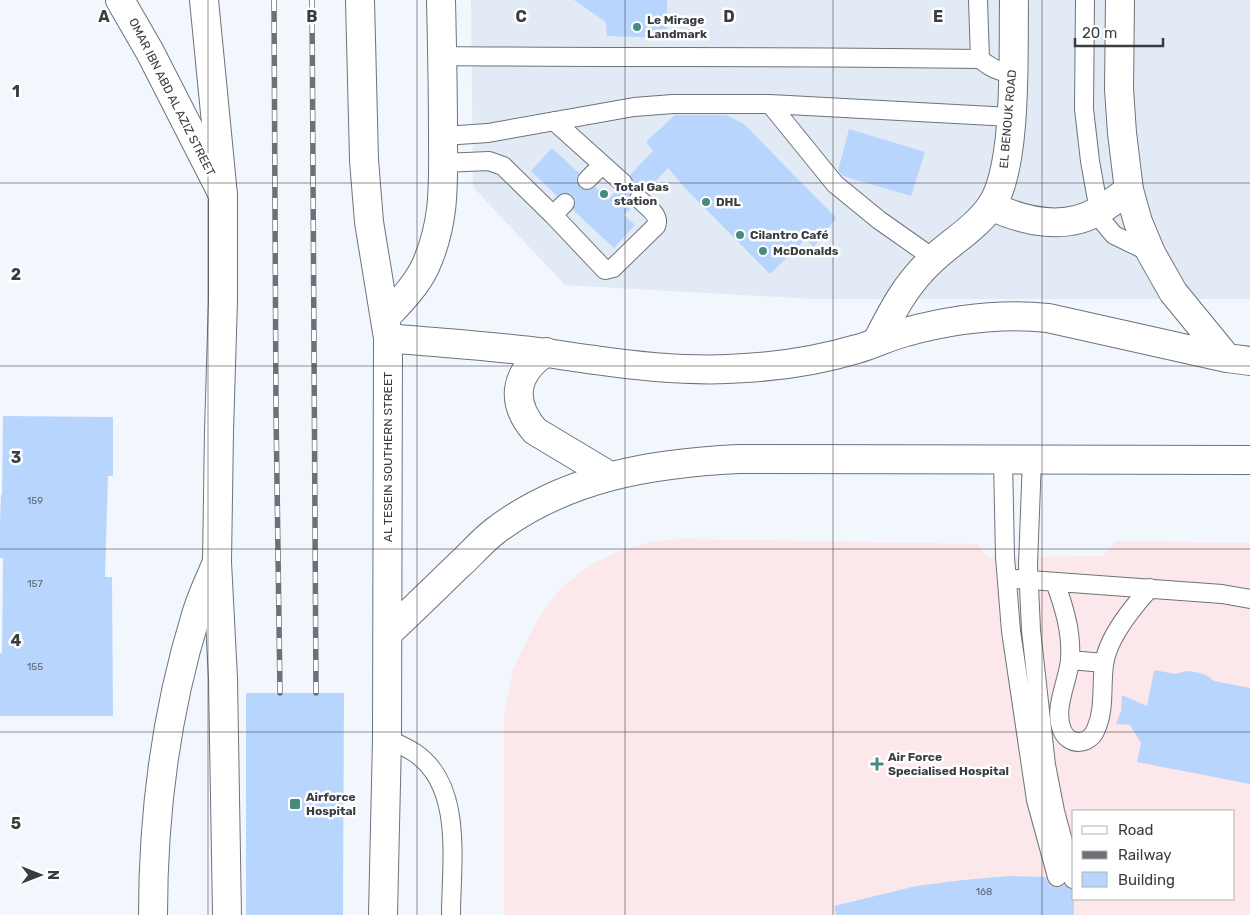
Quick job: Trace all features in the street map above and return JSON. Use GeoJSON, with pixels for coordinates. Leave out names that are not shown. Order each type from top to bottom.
{"type":"FeatureCollection","features":[{"type":"Feature","properties":{"kind":"main road","name":"OMAR IBN ABD AL AZIZ STREET"},"geometry":{"type":"LineString","coordinates":[[120,0],[150,52],[222,195]]}},
{"type":"Feature","properties":{"kind":"main road"},"geometry":{"type":"LineString","coordinates":[[204,0],[222,195],[223,300],[218,440],[217,562],[222,679],[227,915]]}},
{"type":"Feature","properties":{"kind":"main road","name":"AL TESEIN SOUTHERN STREET"},"geometry":{"type":"LineString","coordinates":[[360,0],[364,160],[369,213],[387,328],[388,633],[383,915]]}},
{"type":"Feature","properties":{"kind":"main road"},"geometry":{"type":"LineString","coordinates":[[441,0],[443,163],[440,223],[435,244],[425,269],[387,328],[644,366],[743,368],[793,364],[858,349],[877,341],[936,325],[995,316],[1019,315],[1048,318],[1238,359]]}},
{"type":"Feature","properties":{"kind":"main road","name":"EL BENOUK ROAD"},"geometry":{"type":"LineString","coordinates":[[877,341],[900,296],[914,278],[933,258],[973,226],[992,206],[1006,168],[1011,117],[1014,0]]}},
{"type":"Feature","properties":{"kind":"main road"},"geometry":{"type":"LineString","coordinates":[[1120,0],[1119,89],[1122,133],[1129,190],[1138,222],[1151,253],[1173,292],[1238,359]]}},
{"type":"Feature","properties":{"kind":"main road"},"geometry":{"type":"LineString","coordinates":[[992,206],[1019,218],[1055,223],[1078,219],[1098,211],[1129,190]]}},
{"type":"Feature","properties":{"kind":"main road"},"geometry":{"type":"LineString","coordinates":[[546,352],[526,370],[520,382],[520,408],[526,421],[535,431],[610,476]]}},
{"type":"Feature","properties":{"kind":"main road"},"geometry":{"type":"LineString","coordinates":[[388,633],[494,532],[538,504],[569,489],[610,476],[674,464],[739,459],[1250,460]]}},
{"type":"Feature","properties":{"kind":"main road"},"geometry":{"type":"LineString","coordinates":[[153,915],[153,864],[157,809],[167,737],[196,613],[217,562]]}},
{"type":"Feature","properties":{"kind":"lane"},"geometry":{"type":"LineString","coordinates":[[978,0],[980,59]]}},
{"type":"Feature","properties":{"kind":"lane"},"geometry":{"type":"LineString","coordinates":[[1085,0],[1084,109],[1098,211],[1103,222],[1114,235],[1151,253]]}},
{"type":"Feature","properties":{"kind":"lane"},"geometry":{"type":"LineString","coordinates":[[442,56],[980,59],[990,68],[1002,72],[1013,72]]}},
{"type":"Feature","properties":{"kind":"lane"},"geometry":{"type":"LineString","coordinates":[[443,136],[488,133],[654,104],[770,104],[1011,117]]}},
{"type":"Feature","properties":{"kind":"lane"},"geometry":{"type":"LineString","coordinates":[[770,104],[836,184],[879,220],[933,258]]}},
{"type":"Feature","properties":{"kind":"lane"},"geometry":{"type":"LineString","coordinates":[[554,121],[623,183]]}},
{"type":"Feature","properties":{"kind":"lane"},"geometry":{"type":"LineString","coordinates":[[443,163],[490,161],[499,164],[559,209],[603,268],[608,271],[658,222],[657,217],[639,199]]}},
{"type":"Feature","properties":{"kind":"lane"},"geometry":{"type":"LineString","coordinates":[[587,180],[602,165]]}},
{"type":"Feature","properties":{"kind":"lane"},"geometry":{"type":"LineString","coordinates":[[1003,459],[1006,578],[1014,650],[1036,800],[1065,878]]}},
{"type":"Feature","properties":{"kind":"lane"},"geometry":{"type":"LineString","coordinates":[[1032,459],[1028,580],[1031,630],[1044,751],[1065,878]]}},
{"type":"Feature","properties":{"kind":"lane"},"geometry":{"type":"LineString","coordinates":[[1006,578],[1222,594],[1250,599]]}},
{"type":"Feature","properties":{"kind":"lane"},"geometry":{"type":"LineString","coordinates":[[1055,582],[1068,624],[1070,660],[1068,677],[1061,700],[1060,716],[1062,730],[1067,738],[1075,742],[1090,739],[1098,724],[1102,703],[1104,663],[1110,645],[1128,615],[1150,588]]}},
{"type":"Feature","properties":{"kind":"lane"},"geometry":{"type":"LineString","coordinates":[[1070,660],[1104,663]]}},
{"type":"Feature","properties":{"kind":"lane"},"geometry":{"type":"LineString","coordinates":[[387,739],[416,754],[428,765],[438,778],[445,793],[452,826],[451,915]]}},
{"type":"Feature","properties":{"kind":"shaded area"},"geometry":{"type":"Polygon","coordinates":[[[471,0],[1250,0],[1250,299],[814,299],[565,285],[473,187],[471,0]]]}},
{"type":"Feature","properties":{"kind":"shaded area","name":"Air Force Specialised Hospital"},"geometry":{"type":"Polygon","coordinates":[[[681,539],[978,544],[987,557],[1103,556],[1115,541],[1250,543],[1250,915],[504,915],[504,717],[513,669],[536,623],[558,591],[588,566],[612,554],[649,542],[681,539]]]}},
{"type":"Feature","properties":{"kind":"building","name":"Le Mirage Landmark"},"geometry":{"type":"Polygon","coordinates":[[[574,0],[667,0],[667,38],[607,36],[606,22],[574,0]]]}},
{"type":"Feature","properties":{"kind":"building"},"geometry":{"type":"Polygon","coordinates":[[[675,115],[726,115],[744,124],[836,218],[814,247],[806,239],[770,274],[685,188],[668,168],[646,191],[636,189],[631,192],[629,202],[632,207],[624,215],[635,225],[614,248],[573,210],[575,201],[572,195],[563,193],[557,196],[531,171],[552,148],[579,173],[577,182],[580,188],[589,190],[595,187],[608,200],[616,191],[627,193],[633,185],[630,175],[653,151],[646,142],[675,115]]]}},
{"type":"Feature","properties":{"kind":"building"},"geometry":{"type":"Polygon","coordinates":[[[849,129],[925,152],[911,196],[843,176],[838,171],[849,129]]]}},
{"type":"Feature","properties":{"kind":"building"},"geometry":{"type":"Polygon","coordinates":[[[3,416],[113,417],[113,476],[108,476],[105,577],[112,577],[113,716],[0,716],[3,558],[0,558],[0,522],[3,416]]]}},
{"type":"Feature","properties":{"kind":"building"},"geometry":{"type":"Polygon","coordinates":[[[1154,670],[1175,674],[1186,671],[1196,672],[1206,675],[1214,681],[1250,688],[1250,784],[1137,762],[1141,743],[1130,725],[1116,724],[1121,711],[1122,695],[1147,706],[1154,670]]]}},
{"type":"Feature","properties":{"kind":"building","name":"Airforce Hospital"},"geometry":{"type":"Polygon","coordinates":[[[246,693],[344,693],[343,915],[246,915],[246,693]]]}},
{"type":"Feature","properties":{"kind":"building"},"geometry":{"type":"Polygon","coordinates":[[[1009,876],[1046,877],[1049,884],[1054,887],[1064,885],[1072,889],[1074,915],[836,915],[834,906],[916,886],[1009,876]]]}},
{"type":"Feature","properties":{"kind":"railway"},"geometry":{"type":"LineString","coordinates":[[274,0],[276,411],[280,693]]}},
{"type":"Feature","properties":{"kind":"railway"},"geometry":{"type":"LineString","coordinates":[[312,0],[316,693]]}},
{"type":"Feature","properties":{"kind":"place","name":"Le Mirage Landmark"},"geometry":{"type":"Point","coordinates":[637,27]}},
{"type":"Feature","properties":{"kind":"place","name":"Total Gas station"},"geometry":{"type":"Point","coordinates":[604,194]}},
{"type":"Feature","properties":{"kind":"place","name":"DHL"},"geometry":{"type":"Point","coordinates":[706,202]}},
{"type":"Feature","properties":{"kind":"place","name":"Cilantro Café"},"geometry":{"type":"Point","coordinates":[740,235]}},
{"type":"Feature","properties":{"kind":"place","name":"McDonalds"},"geometry":{"type":"Point","coordinates":[763,251]}},
{"type":"Feature","properties":{"kind":"place","name":"Air Force Specialised Hospital"},"geometry":{"type":"Point","coordinates":[877,764]}},
{"type":"Feature","properties":{"kind":"place","name":"Airforce Hospital"},"geometry":{"type":"Point","coordinates":[295,804]}}]}
